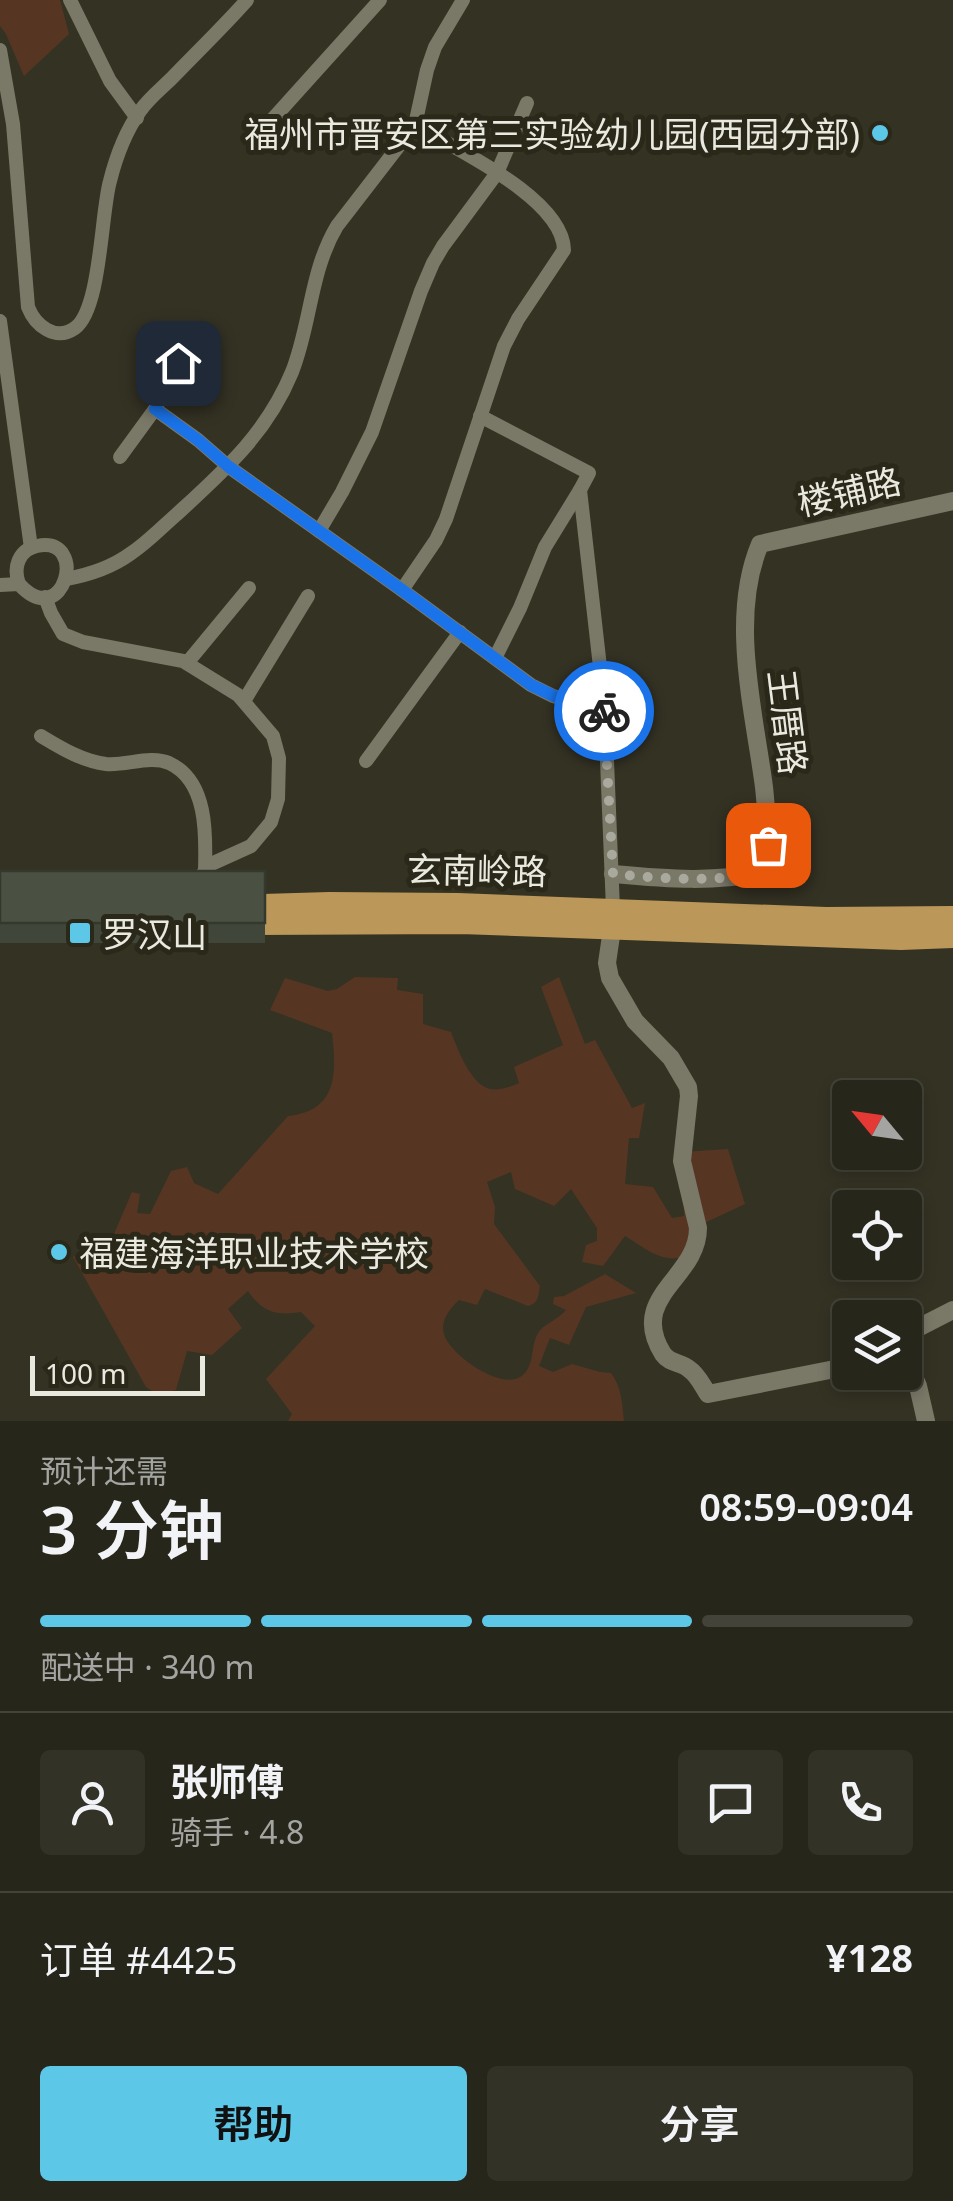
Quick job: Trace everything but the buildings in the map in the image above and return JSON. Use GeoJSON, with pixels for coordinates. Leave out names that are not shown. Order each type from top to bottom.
{"type":"FeatureCollection","features":[{"type":"Feature","properties":{"kind":"main road","name":"玄南岭路"},"geometry":{"type":"LineString","coordinates":[[213,915],[444,904],[612,919],[707,923],[826,918],[946,927]]}},
{"type":"Feature","properties":{"kind":"street"},"geometry":{"type":"LineString","coordinates":[[70,0],[110,82],[136,118]]}},
{"type":"Feature","properties":{"kind":"street"},"geometry":{"type":"LineString","coordinates":[[0,50],[13,124],[28,307],[33,320],[44,330],[65,332],[78,327],[87,310],[108,187],[116,158],[136,118],[247,0]]}},
{"type":"Feature","properties":{"kind":"street"},"geometry":{"type":"LineString","coordinates":[[252,142],[380,0]]}},
{"type":"Feature","properties":{"kind":"street"},"geometry":{"type":"LineString","coordinates":[[66,579],[88,576],[130,555],[229,467],[264,423],[299,353],[316,275],[329,240],[414,125],[435,47],[463,0]]}},
{"type":"Feature","properties":{"kind":"street"},"geometry":{"type":"LineString","coordinates":[[319,531],[372,432],[433,263],[496,173],[528,103]]}},
{"type":"Feature","properties":{"kind":"street"},"geometry":{"type":"LineString","coordinates":[[402,590],[442,528],[510,332],[564,250],[559,230],[524,190],[414,125]]}},
{"type":"Feature","properties":{"kind":"street"},"geometry":{"type":"LineString","coordinates":[[0,321],[30,548]]}},
{"type":"Feature","properties":{"kind":"street"},"geometry":{"type":"LineString","coordinates":[[120,457],[155,409],[194,328]]}},
{"type":"Feature","properties":{"kind":"street"},"geometry":{"type":"LineString","coordinates":[[155,409],[229,467],[542,691],[605,711]]}},
{"type":"Feature","properties":{"kind":"street"},"geometry":{"type":"LineString","coordinates":[[480,416],[590,473],[546,547],[495,658]]}},
{"type":"Feature","properties":{"kind":"street"},"geometry":{"type":"LineString","coordinates":[[580,490],[605,711],[613,874],[607,963],[610,978],[635,1022],[678,1067],[689,1092],[682,1161],[698,1240],[654,1309],[653,1325],[662,1352],[693,1372],[708,1394],[832,1370]]}},
{"type":"Feature","properties":{"kind":"street","name":"楼铺路"},"geometry":{"type":"LineString","coordinates":[[760,544],[953,501]]}},
{"type":"Feature","properties":{"kind":"street","name":"王厝路"},"geometry":{"type":"LineString","coordinates":[[613,874],[700,880],[770,871],[746,644],[748,580],[760,544]]}},
{"type":"Feature","properties":{"kind":"street"},"geometry":{"type":"LineString","coordinates":[[50,546],[59,551],[68,572],[60,590],[45,597],[28,594],[19,584],[19,558],[30,548],[50,546]]}},
{"type":"Feature","properties":{"kind":"street"},"geometry":{"type":"LineString","coordinates":[[0,585],[19,584]]}},
{"type":"Feature","properties":{"kind":"street"},"geometry":{"type":"LineString","coordinates":[[187,664],[249,588]]}},
{"type":"Feature","properties":{"kind":"street"},"geometry":{"type":"LineString","coordinates":[[244,701],[308,596]]}},
{"type":"Feature","properties":{"kind":"street"},"geometry":{"type":"LineString","coordinates":[[45,597],[63,634],[83,642],[187,664],[244,701],[272,736],[279,758],[278,799],[270,822],[250,846],[209,865],[188,897]]}},
{"type":"Feature","properties":{"kind":"street"},"geometry":{"type":"LineString","coordinates":[[366,762],[460,632]]}},
{"type":"Feature","properties":{"kind":"street"},"geometry":{"type":"LineString","coordinates":[[41,736],[91,761],[169,763],[189,780],[200,800],[206,832],[204,870]]}},
{"type":"Feature","properties":{"kind":"street"},"geometry":{"type":"LineString","coordinates":[[922,1326],[953,1310]]}},
{"type":"Feature","properties":{"kind":"street"},"geometry":{"type":"LineString","coordinates":[[919,1390],[926,1421]]}},
{"type":"Feature","properties":{"kind":"shaded area"},"geometry":{"type":"Polygon","coordinates":[[[0,0],[60,0],[69,34],[24,76],[0,26],[0,0]]]}},
{"type":"Feature","properties":{"kind":"shaded area"},"geometry":{"type":"Polygon","coordinates":[[[355,977],[398,978],[397,990],[423,994],[423,1024],[451,1032],[475,1079],[495,1089],[519,1083],[514,1067],[563,1045],[541,987],[559,977],[585,1044],[595,1040],[632,1108],[645,1103],[639,1138],[629,1138],[625,1184],[653,1187],[672,1218],[684,1216],[682,1152],[728,1149],[745,1204],[698,1226],[679,1258],[657,1255],[625,1236],[603,1266],[582,1262],[586,1245],[597,1241],[597,1228],[571,1189],[554,1206],[515,1189],[511,1172],[487,1182],[495,1207],[494,1224],[540,1286],[538,1296],[528,1306],[485,1289],[477,1305],[459,1300],[445,1320],[443,1329],[448,1342],[465,1360],[488,1374],[500,1379],[520,1377],[528,1369],[539,1331],[566,1310],[553,1304],[554,1297],[564,1296],[605,1274],[636,1293],[586,1307],[569,1345],[550,1338],[539,1366],[553,1372],[572,1364],[611,1373],[619,1390],[624,1421],[288,1421],[292,1414],[266,1379],[315,1326],[301,1312],[277,1313],[265,1308],[248,1291],[228,1309],[242,1328],[212,1355],[187,1351],[176,1390],[160,1393],[146,1387],[73,1257],[82,1252],[121,1251],[114,1234],[132,1192],[140,1194],[137,1213],[150,1214],[171,1171],[187,1167],[194,1183],[218,1194],[288,1116],[316,1107],[325,1098],[333,1076],[332,1033],[270,1010],[285,978],[328,991],[355,977]]]}},
{"type":"Feature","properties":{"kind":"way so far"},"geometry":{"type":"LineString","coordinates":[[604,711],[613,874],[687,880],[744,877],[770,871],[768,845]]}},
{"type":"Feature","properties":{"kind":"place","name":"福州市晋安区第三实验幼儿园(西园分部)"},"geometry":{"type":"Point","coordinates":[880,133]}},
{"type":"Feature","properties":{"kind":"place","name":"罗汉山"},"geometry":{"type":"Point","coordinates":[80,933]}},
{"type":"Feature","properties":{"kind":"place","name":"福建海洋职业技术学校"},"geometry":{"type":"Point","coordinates":[59,1252]}},
{"type":"Feature","properties":{"kind":"route"},"geometry":{"type":"LineString","coordinates":[[178,363],[155,409],[531,685],[604,711]]}}]}
